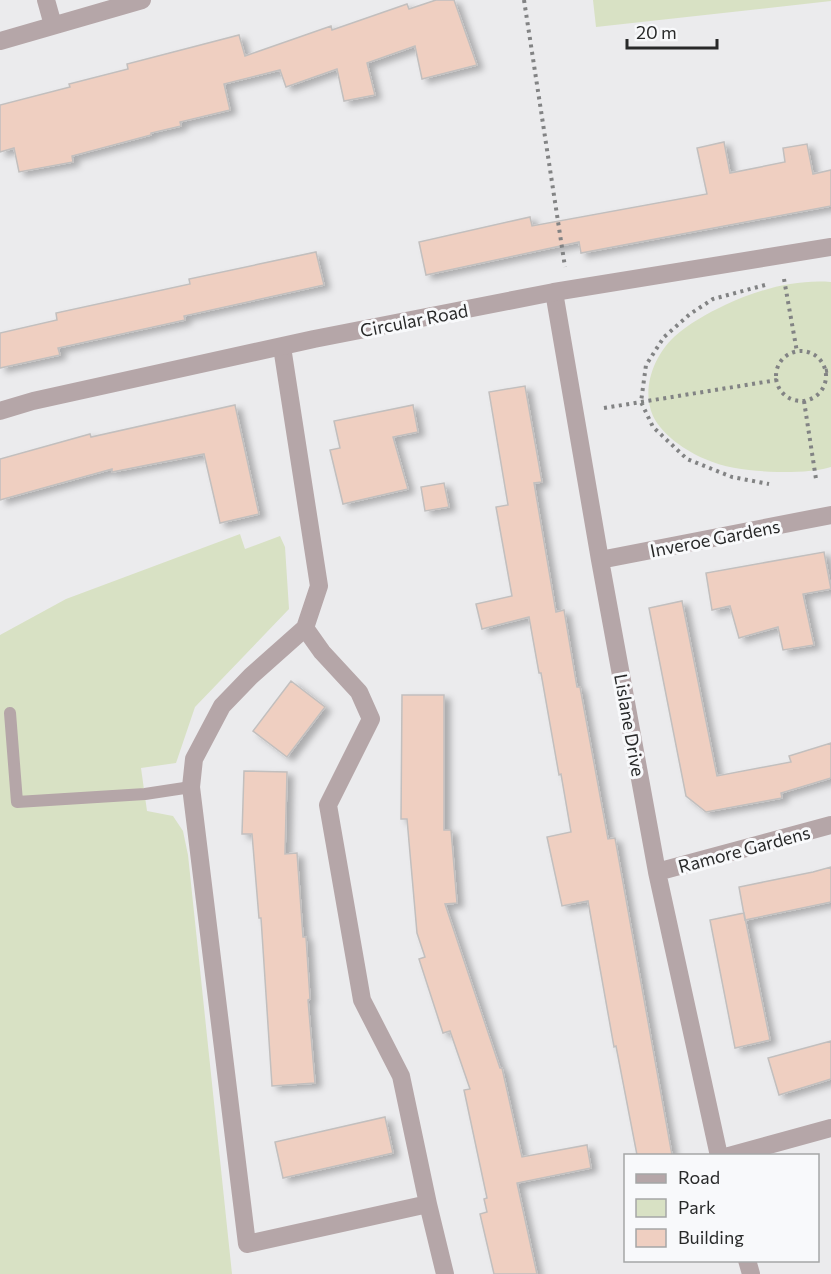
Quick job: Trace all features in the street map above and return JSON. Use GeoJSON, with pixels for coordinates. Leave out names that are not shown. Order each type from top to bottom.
{"type":"FeatureCollection","features":[{"type":"Feature","properties":{"kind":"street"},"geometry":{"type":"LineString","coordinates":[[46,0],[53,25]]}},
{"type":"Feature","properties":{"kind":"street"},"geometry":{"type":"LineString","coordinates":[[0,41],[142,0]]}},
{"type":"Feature","properties":{"kind":"street","name":"Circular Road"},"geometry":{"type":"LineString","coordinates":[[0,411],[33,401],[282,347],[554,292],[831,247]]}},
{"type":"Feature","properties":{"kind":"street","name":"Lislane Drive"},"geometry":{"type":"LineString","coordinates":[[554,292],[657,872],[719,1154]]}},
{"type":"Feature","properties":{"kind":"street"},"geometry":{"type":"LineString","coordinates":[[282,347],[319,586],[305,628],[251,676],[222,706],[194,759],[191,787],[248,1244],[428,1204]]}},
{"type":"Feature","properties":{"kind":"street","name":"Inveroe Gardens"},"geometry":{"type":"LineString","coordinates":[[600,560],[831,515]]}},
{"type":"Feature","properties":{"kind":"street"},"geometry":{"type":"LineString","coordinates":[[305,628],[322,652],[359,692],[371,719],[328,805],[362,1000],[401,1076],[445,1274]]}},
{"type":"Feature","properties":{"kind":"street","name":"Ramore Gardens"},"geometry":{"type":"LineString","coordinates":[[657,872],[831,825]]}},
{"type":"Feature","properties":{"kind":"street"},"geometry":{"type":"LineString","coordinates":[[733,1154],[831,1128]]}},
{"type":"Feature","properties":{"kind":"lane"},"geometry":{"type":"LineString","coordinates":[[10,713],[16,802],[145,795],[191,787]]}},
{"type":"Feature","properties":{"kind":"path"},"geometry":{"type":"LineString","coordinates":[[524,0],[565,268],[554,292]]}},
{"type":"Feature","properties":{"kind":"path"},"geometry":{"type":"LineString","coordinates":[[769,484],[732,477],[687,459],[653,427],[641,402],[646,365],[664,337],[690,314],[713,299],[784,279],[797,352]]}},
{"type":"Feature","properties":{"kind":"path"},"geometry":{"type":"LineString","coordinates":[[797,352],[808,352],[815,356],[821,361],[825,372],[824,386],[819,393],[804,401],[787,397],[777,385],[777,369],[780,362],[797,352]]}},
{"type":"Feature","properties":{"kind":"path"},"geometry":{"type":"LineString","coordinates":[[825,372],[831,370]]}},
{"type":"Feature","properties":{"kind":"path"},"geometry":{"type":"LineString","coordinates":[[604,408],[777,380]]}},
{"type":"Feature","properties":{"kind":"path"},"geometry":{"type":"LineString","coordinates":[[804,401],[816,479]]}},
{"type":"Feature","properties":{"kind":"green space"},"geometry":{"type":"Polygon","coordinates":[[[593,0],[831,0],[831,1],[596,27],[593,0]]]}},
{"type":"Feature","properties":{"kind":"green space"},"geometry":{"type":"Polygon","coordinates":[[[831,282],[831,467],[811,471],[784,472],[731,467],[690,452],[662,430],[650,406],[649,384],[655,363],[674,337],[705,315],[750,295],[790,284],[831,282]]]}},
{"type":"Feature","properties":{"kind":"green space"},"geometry":{"type":"Polygon","coordinates":[[[240,534],[245,549],[280,536],[285,547],[289,609],[195,707],[176,763],[141,768],[147,811],[173,816],[183,831],[188,855],[232,1274],[0,1274],[0,635],[66,599],[240,534]]]}},
{"type":"Feature","properties":{"kind":"building"},"geometry":{"type":"Polygon","coordinates":[[[436,0],[454,0],[477,65],[422,79],[415,46],[367,63],[375,95],[344,101],[337,69],[286,87],[280,70],[224,84],[230,110],[180,122],[181,126],[72,156],[73,162],[19,172],[14,148],[0,152],[0,105],[128,69],[127,64],[239,35],[245,56],[331,26],[332,30],[407,4],[409,9],[436,0]]]}},
{"type":"Feature","properties":{"kind":"building"},"geometry":{"type":"Polygon","coordinates":[[[724,142],[730,173],[785,162],[783,148],[807,144],[813,174],[831,170],[831,206],[581,253],[579,242],[426,275],[419,242],[530,217],[532,226],[707,194],[697,148],[724,142]]]}},
{"type":"Feature","properties":{"kind":"building"},"geometry":{"type":"Polygon","coordinates":[[[316,252],[324,285],[184,316],[185,320],[58,348],[60,355],[0,368],[0,333],[57,320],[56,313],[190,284],[189,279],[316,252]]]}},
{"type":"Feature","properties":{"kind":"building"},"geometry":{"type":"Polygon","coordinates":[[[525,386],[542,482],[534,483],[556,612],[564,610],[608,839],[615,838],[672,1154],[637,1154],[616,1046],[614,1047],[588,901],[562,906],[547,837],[571,832],[529,617],[482,629],[476,604],[512,596],[496,507],[508,505],[489,392],[525,386]]]}},
{"type":"Feature","properties":{"kind":"building"},"geometry":{"type":"Polygon","coordinates":[[[235,405],[259,514],[220,523],[204,454],[112,472],[112,469],[0,500],[0,459],[90,434],[91,437],[235,405]]]}},
{"type":"Feature","properties":{"kind":"building"},"geometry":{"type":"Polygon","coordinates":[[[413,405],[418,432],[393,437],[408,489],[343,504],[330,450],[340,448],[334,421],[413,405]]]}},
{"type":"Feature","properties":{"kind":"building"},"geometry":{"type":"Polygon","coordinates":[[[444,483],[449,507],[425,511],[421,487],[444,483]]]}},
{"type":"Feature","properties":{"kind":"building"},"geometry":{"type":"Polygon","coordinates":[[[824,552],[831,589],[803,594],[814,645],[783,650],[778,627],[739,638],[730,606],[712,610],[706,573],[824,552]]]}},
{"type":"Feature","properties":{"kind":"building"},"geometry":{"type":"Polygon","coordinates":[[[682,601],[717,776],[791,762],[789,756],[831,743],[831,778],[781,793],[782,798],[706,812],[686,796],[649,608],[682,601]]]}},
{"type":"Feature","properties":{"kind":"building"},"geometry":{"type":"Polygon","coordinates":[[[291,681],[325,707],[287,757],[253,731],[291,681]]]}},
{"type":"Feature","properties":{"kind":"building"},"geometry":{"type":"Polygon","coordinates":[[[402,695],[444,695],[444,830],[451,830],[457,903],[445,904],[500,1068],[502,1068],[522,1157],[587,1145],[591,1168],[517,1183],[537,1274],[494,1274],[480,1214],[487,1212],[484,1199],[487,1198],[464,1090],[470,1089],[450,1031],[443,1033],[419,959],[425,957],[417,933],[407,819],[401,819],[402,695]]]}},
{"type":"Feature","properties":{"kind":"building"},"geometry":{"type":"Polygon","coordinates":[[[244,771],[287,772],[285,854],[297,853],[303,937],[306,937],[310,999],[308,1000],[315,1083],[272,1086],[261,918],[259,918],[252,834],[242,834],[244,771]]]}},
{"type":"Feature","properties":{"kind":"building"},"geometry":{"type":"Polygon","coordinates":[[[831,867],[831,902],[745,920],[739,887],[831,867]]]}},
{"type":"Feature","properties":{"kind":"building"},"geometry":{"type":"Polygon","coordinates":[[[744,913],[770,1040],[735,1048],[710,920],[744,913]]]}},
{"type":"Feature","properties":{"kind":"building"},"geometry":{"type":"Polygon","coordinates":[[[831,1041],[831,1079],[779,1095],[768,1058],[831,1041]]]}},
{"type":"Feature","properties":{"kind":"building"},"geometry":{"type":"Polygon","coordinates":[[[385,1117],[393,1153],[283,1178],[275,1142],[385,1117]]]}}]}
